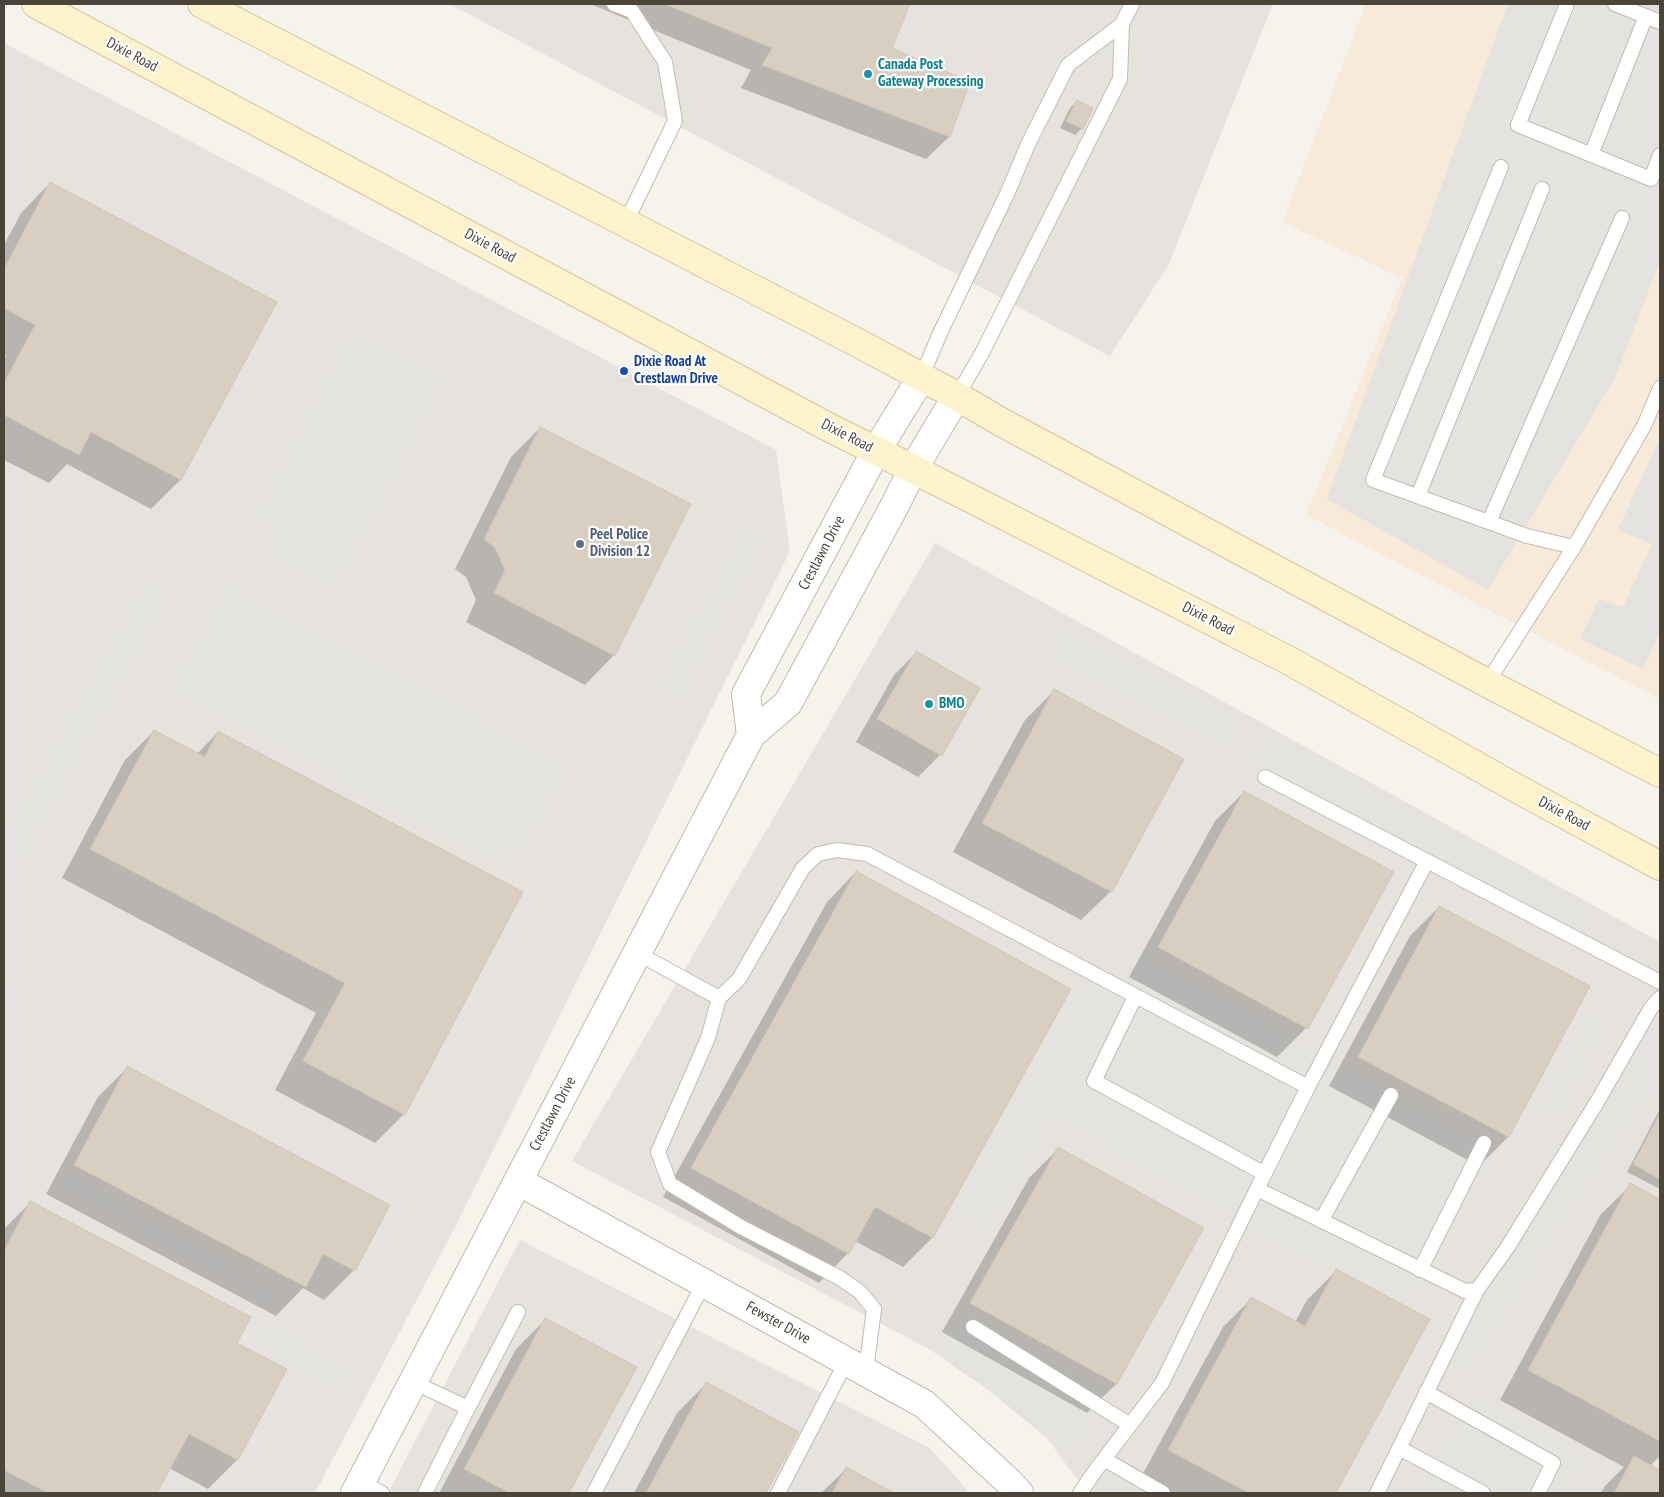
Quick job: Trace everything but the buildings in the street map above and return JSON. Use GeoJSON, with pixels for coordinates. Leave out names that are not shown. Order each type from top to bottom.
{"type":"FeatureCollection","features":[{"type":"Feature","properties":{"kind":"main road","name":"Dixie Road"},"geometry":{"type":"LineString","coordinates":[[36,4],[832,429],[1288,660],[1516,788],[1660,866]]}},
{"type":"Feature","properties":{"kind":"main road"},"geometry":{"type":"LineString","coordinates":[[202,4],[626,222],[957,396],[1001,422],[1487,683],[1660,773]]}},
{"type":"Feature","properties":{"kind":"street","name":"Crestlawn Drive"},"geometry":{"type":"LineString","coordinates":[[751,735],[746,694],[876,451],[921,378]]}},
{"type":"Feature","properties":{"kind":"street","name":"Crestlawn Drive"},"geometry":{"type":"LineString","coordinates":[[366,1490],[413,1382],[751,735],[788,704],[913,469],[957,396]]}},
{"type":"Feature","properties":{"kind":"street","name":"Fewster Drive"},"geometry":{"type":"LineString","coordinates":[[518,1181],[924,1404],[1019,1493]]}},
{"type":"Feature","properties":{"kind":"lane"},"geometry":{"type":"LineString","coordinates":[[614,4],[632,10],[665,62],[675,121],[626,222]]}},
{"type":"Feature","properties":{"kind":"lane"},"geometry":{"type":"LineString","coordinates":[[957,396],[982,353],[1120,79],[1122,24],[1132,4]]}},
{"type":"Feature","properties":{"kind":"lane"},"geometry":{"type":"LineString","coordinates":[[1567,4],[1518,125],[1651,179],[1660,155]]}},
{"type":"Feature","properties":{"kind":"lane"},"geometry":{"type":"LineString","coordinates":[[1615,4],[1660,22]]}},
{"type":"Feature","properties":{"kind":"lane"},"geometry":{"type":"LineString","coordinates":[[1591,155],[1646,16]]}},
{"type":"Feature","properties":{"kind":"lane"},"geometry":{"type":"LineString","coordinates":[[921,378],[941,332],[1008,194],[1029,142],[1068,66],[1122,24]]}},
{"type":"Feature","properties":{"kind":"lane"},"geometry":{"type":"LineString","coordinates":[[1501,167],[1373,480],[1527,536],[1574,547]]}},
{"type":"Feature","properties":{"kind":"lane"},"geometry":{"type":"LineString","coordinates":[[1418,496],[1542,189]]}},
{"type":"Feature","properties":{"kind":"lane"},"geometry":{"type":"LineString","coordinates":[[1489,522],[1622,218]]}},
{"type":"Feature","properties":{"kind":"lane"},"geometry":{"type":"LineString","coordinates":[[1487,683],[1574,547],[1645,424],[1660,388]]}},
{"type":"Feature","properties":{"kind":"lane"},"geometry":{"type":"LineString","coordinates":[[1265,777],[1660,982]]}},
{"type":"Feature","properties":{"kind":"lane"},"geometry":{"type":"LineString","coordinates":[[778,1493],[856,1366],[874,1309],[860,1292],[840,1278],[741,1227],[670,1184],[658,1152],[708,1038],[719,998],[739,979],[804,868],[818,854],[837,850],[867,854],[1308,1087]]}},
{"type":"Feature","properties":{"kind":"lane"},"geometry":{"type":"LineString","coordinates":[[1080,1493],[1162,1382],[1308,1087],[1427,861]]}},
{"type":"Feature","properties":{"kind":"lane"},"geometry":{"type":"LineString","coordinates":[[637,953],[719,998]]}},
{"type":"Feature","properties":{"kind":"lane"},"geometry":{"type":"LineString","coordinates":[[1135,997],[1094,1081],[1265,1174]]}},
{"type":"Feature","properties":{"kind":"lane"},"geometry":{"type":"LineString","coordinates":[[1377,1493],[1477,1290],[1507,1248],[1597,1102],[1651,1008],[1660,998]]}},
{"type":"Feature","properties":{"kind":"lane"},"geometry":{"type":"LineString","coordinates":[[1321,1221],[1391,1095]]}},
{"type":"Feature","properties":{"kind":"lane"},"geometry":{"type":"LineString","coordinates":[[1420,1270],[1484,1143]]}},
{"type":"Feature","properties":{"kind":"lane"},"geometry":{"type":"LineString","coordinates":[[1257,1189],[1465,1291],[1477,1290]]}},
{"type":"Feature","properties":{"kind":"lane"},"geometry":{"type":"LineString","coordinates":[[594,1493],[704,1283]]}},
{"type":"Feature","properties":{"kind":"lane"},"geometry":{"type":"LineString","coordinates":[[425,1493],[518,1312]]}},
{"type":"Feature","properties":{"kind":"lane"},"geometry":{"type":"LineString","coordinates":[[973,1326],[1130,1425]]}},
{"type":"Feature","properties":{"kind":"lane"},"geometry":{"type":"LineString","coordinates":[[413,1382],[468,1408]]}},
{"type":"Feature","properties":{"kind":"lane"},"geometry":{"type":"LineString","coordinates":[[1426,1392],[1553,1463],[1538,1493]]}},
{"type":"Feature","properties":{"kind":"lane"},"geometry":{"type":"LineString","coordinates":[[1399,1448],[1483,1493]]}},
{"type":"Feature","properties":{"kind":"lane"},"geometry":{"type":"LineString","coordinates":[[1104,1459],[1163,1493]]}},
{"type":"Feature","properties":{"kind":"shaded area"},"geometry":{"type":"Polygon","coordinates":[[[450,4],[1273,4],[1169,264],[1110,356],[450,4]]]}},
{"type":"Feature","properties":{"kind":"shaded area"},"geometry":{"type":"Polygon","coordinates":[[[1366,4],[1660,4],[1660,699],[1306,515],[1402,278],[1282,222],[1366,4]]]}},
{"type":"Feature","properties":{"kind":"shaded area"},"geometry":{"type":"Polygon","coordinates":[[[1508,4],[1660,4],[1660,261],[1615,378],[1488,590],[1327,499],[1508,4]]]}},
{"type":"Feature","properties":{"kind":"shaded area"},"geometry":{"type":"Polygon","coordinates":[[[4,43],[776,450],[790,551],[454,1229],[315,1493],[4,1493],[4,43]]]}},
{"type":"Feature","properties":{"kind":"shaded area"},"geometry":{"type":"Polygon","coordinates":[[[349,328],[446,378],[338,588],[267,553],[278,531],[251,517],[349,328]]]}},
{"type":"Feature","properties":{"kind":"shaded area"},"geometry":{"type":"Polygon","coordinates":[[[1660,437],[1660,632],[1643,669],[1580,639],[1599,599],[1623,607],[1652,544],[1618,530],[1660,437]]]}},
{"type":"Feature","properties":{"kind":"shaded area"},"geometry":{"type":"Polygon","coordinates":[[[743,523],[767,536],[680,700],[655,687],[743,523]]]}},
{"type":"Feature","properties":{"kind":"shaded area"},"geometry":{"type":"Polygon","coordinates":[[[935,543],[1660,942],[1660,1493],[1087,1493],[1036,1423],[929,1349],[572,1161],[935,543]]]}},
{"type":"Feature","properties":{"kind":"shaded area"},"geometry":{"type":"Polygon","coordinates":[[[145,575],[173,591],[6,895],[4,894],[4,832],[145,575]]]}},
{"type":"Feature","properties":{"kind":"shaded area"},"geometry":{"type":"Polygon","coordinates":[[[225,582],[569,766],[512,872],[168,688],[225,582]]]}},
{"type":"Feature","properties":{"kind":"shaded area"},"geometry":{"type":"Polygon","coordinates":[[[1057,623],[1244,723],[1229,751],[1042,651],[1057,623]]]}},
{"type":"Feature","properties":{"kind":"shaded area"},"geometry":{"type":"Polygon","coordinates":[[[1264,730],[1595,910],[1579,939],[1248,760],[1264,730]]]}},
{"type":"Feature","properties":{"kind":"shaded area"},"geometry":{"type":"Polygon","coordinates":[[[1137,950],[1495,1149],[1403,1313],[1054,1119],[989,1234],[952,1214],[1087,973],[1115,989],[1137,950]]]}},
{"type":"Feature","properties":{"kind":"shaded area"},"geometry":{"type":"Polygon","coordinates":[[[4,980],[24,988],[4,1039],[4,980]]]}},
{"type":"Feature","properties":{"kind":"shaded area"},"geometry":{"type":"Polygon","coordinates":[[[1585,1012],[1609,1025],[1559,1121],[1536,1109],[1585,1012]]]}},
{"type":"Feature","properties":{"kind":"shaded area"},"geometry":{"type":"Polygon","coordinates":[[[1660,1021],[1660,1075],[1471,1372],[1446,1356],[1660,1021]]]}},
{"type":"Feature","properties":{"kind":"shaded area"},"geometry":{"type":"Polygon","coordinates":[[[66,1171],[285,1295],[276,1311],[57,1187],[66,1171]]]}},
{"type":"Feature","properties":{"kind":"shaded area"},"geometry":{"type":"Polygon","coordinates":[[[520,1240],[930,1448],[970,1493],[388,1493],[520,1240]]]}},
{"type":"Feature","properties":{"kind":"shaded area"},"geometry":{"type":"Polygon","coordinates":[[[963,1308],[1112,1392],[1070,1457],[936,1347],[963,1308]]]}},
{"type":"Feature","properties":{"kind":"shaded area"},"geometry":{"type":"Polygon","coordinates":[[[265,1319],[359,1375],[345,1399],[251,1342],[265,1319]]]}},
{"type":"Feature","properties":{"kind":"shaded area"},"geometry":{"type":"Polygon","coordinates":[[[1472,1391],[1588,1458],[1567,1493],[1432,1493],[1417,1484],[1472,1391]]]}},
{"type":"Feature","properties":{"kind":"shaded area"},"geometry":{"type":"Polygon","coordinates":[[[1114,1459],[1181,1493],[1096,1493],[1114,1459]]]}},
{"type":"Feature","properties":{"kind":"shaded area"},"geometry":{"type":"Polygon","coordinates":[[[178,1473],[212,1493],[166,1493],[178,1473]]]}},
{"type":"Feature","properties":{"kind":"shaded area"},"geometry":{"type":"Polygon","coordinates":[[[427,1474],[467,1493],[417,1493],[427,1474]]]}},
{"type":"Feature","properties":{"kind":"place","name":"Canada Post Gateway Processing"},"geometry":{"type":"Point","coordinates":[868,74]}},
{"type":"Feature","properties":{"kind":"place","name":"Dixie Road At Crestlawn Drive"},"geometry":{"type":"Point","coordinates":[624,371]}},
{"type":"Feature","properties":{"kind":"place","name":"Peel Police Division 12"},"geometry":{"type":"Point","coordinates":[580,544]}},
{"type":"Feature","properties":{"kind":"place","name":"BMO"},"geometry":{"type":"Point","coordinates":[929,704]}}]}
